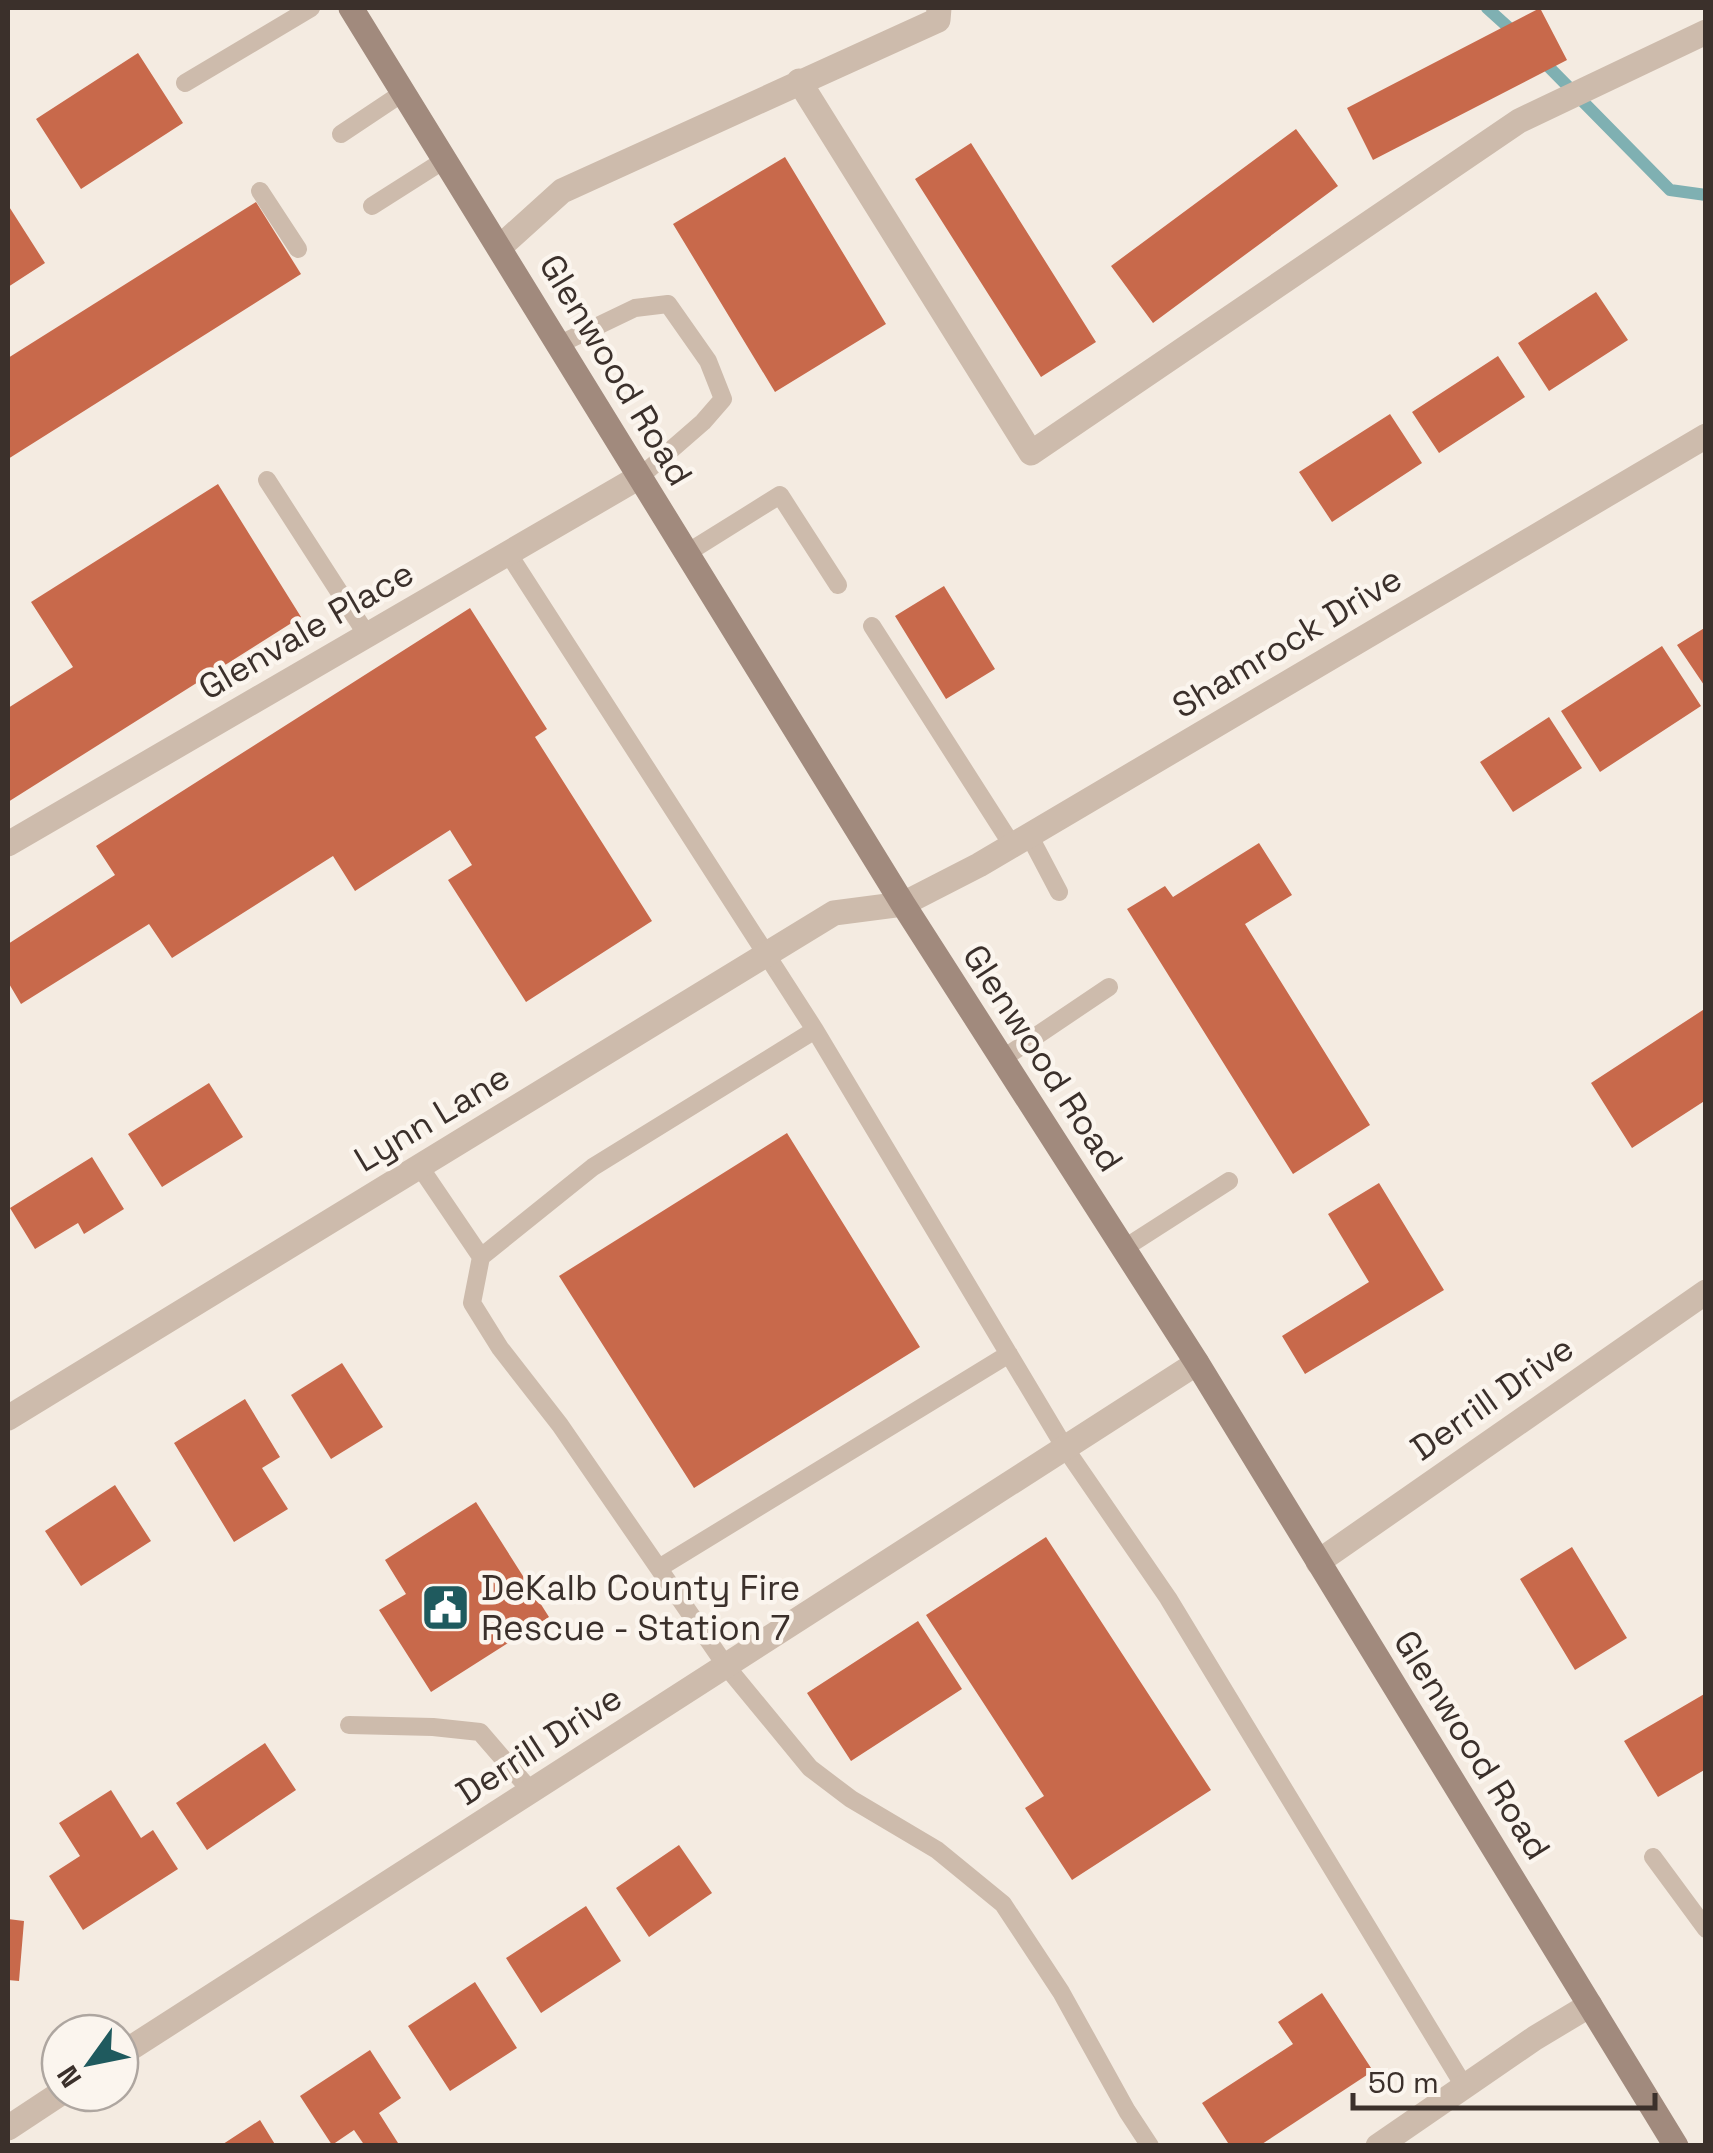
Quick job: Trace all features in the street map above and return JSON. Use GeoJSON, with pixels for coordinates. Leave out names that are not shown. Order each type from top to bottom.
{"type":"FeatureCollection","features":[{"type":"Feature","properties":{"kind":"main road","name":"Glenwood Road"},"geometry":{"type":"LineString","coordinates":[[351,8],[903,904],[1197,1364],[1676,2146]]}},
{"type":"Feature","properties":{"kind":"street"},"geometry":{"type":"LineString","coordinates":[[500,247],[562,191],[938,20],[938,8]]}},
{"type":"Feature","properties":{"kind":"street"},"geometry":{"type":"LineString","coordinates":[[799,82],[1031,453],[1520,120],[1706,32]]}},
{"type":"Feature","properties":{"kind":"street","name":"Shamrock Drive"},"geometry":{"type":"LineString","coordinates":[[903,904],[1020,840],[1706,436]]}},
{"type":"Feature","properties":{"kind":"street","name":"Glenvale Place"},"geometry":{"type":"LineString","coordinates":[[8,844],[640,476]]}},
{"type":"Feature","properties":{"kind":"street","name":"Lynn Lane"},"geometry":{"type":"LineString","coordinates":[[8,1418],[834,914],[903,904]]}},
{"type":"Feature","properties":{"kind":"street","name":"Derrill Drive"},"geometry":{"type":"LineString","coordinates":[[1318,1562],[1706,1292]]}},
{"type":"Feature","properties":{"kind":"street","name":"Derrill Drive"},"geometry":{"type":"LineString","coordinates":[[140,2042],[1197,1364]]}},
{"type":"Feature","properties":{"kind":"street"},"geometry":{"type":"LineString","coordinates":[[1378,2146],[1590,2005]]}},
{"type":"Feature","properties":{"kind":"street"},"geometry":{"type":"LineString","coordinates":[[8,2128],[40,2107]]}},
{"type":"Feature","properties":{"kind":"lane"},"geometry":{"type":"LineString","coordinates":[[184,83],[311,8]]}},
{"type":"Feature","properties":{"kind":"lane"},"geometry":{"type":"LineString","coordinates":[[342,134],[404,92]]}},
{"type":"Feature","properties":{"kind":"lane"},"geometry":{"type":"LineString","coordinates":[[372,206],[446,159]]}},
{"type":"Feature","properties":{"kind":"lane"},"geometry":{"type":"LineString","coordinates":[[260,191],[298,249]]}},
{"type":"Feature","properties":{"kind":"lane"},"geometry":{"type":"LineString","coordinates":[[560,344],[635,308],[668,304],[708,361],[723,399],[640,476]]}},
{"type":"Feature","properties":{"kind":"lane"},"geometry":{"type":"LineString","coordinates":[[267,480],[367,635]]}},
{"type":"Feature","properties":{"kind":"lane"},"geometry":{"type":"LineString","coordinates":[[687,553],[780,494],[838,585]]}},
{"type":"Feature","properties":{"kind":"lane"},"geometry":{"type":"LineString","coordinates":[[508,553],[815,1030],[1065,1448],[1168,1598],[1464,2086]]}},
{"type":"Feature","properties":{"kind":"lane"},"geometry":{"type":"LineString","coordinates":[[872,626],[1060,892]]}},
{"type":"Feature","properties":{"kind":"lane"},"geometry":{"type":"LineString","coordinates":[[1002,1060],[1109,987]]}},
{"type":"Feature","properties":{"kind":"lane"},"geometry":{"type":"LineString","coordinates":[[815,1030],[593,1167],[481,1257],[472,1303],[726,1666],[810,1768],[850,1799],[938,1850],[1003,1904],[1062,1992],[1126,2111],[1150,2146]]}},
{"type":"Feature","properties":{"kind":"lane"},"geometry":{"type":"LineString","coordinates":[[420,1166],[481,1257]]}},
{"type":"Feature","properties":{"kind":"lane"},"geometry":{"type":"LineString","coordinates":[[1123,1249],[1229,1181]]}},
{"type":"Feature","properties":{"kind":"lane"},"geometry":{"type":"LineString","coordinates":[[659,1568],[1009,1354]]}},
{"type":"Feature","properties":{"kind":"lane"},"geometry":{"type":"LineString","coordinates":[[350,1725],[433,1726],[480,1732],[532,1791]]}},
{"type":"Feature","properties":{"kind":"lane"},"geometry":{"type":"LineString","coordinates":[[1654,1857],[1706,1928]]}},
{"type":"Feature","properties":{"kind":"building"},"geometry":{"type":"Polygon","coordinates":[[[1540,8],[1567,60],[1373,160],[1347,108],[1540,8]]]}},
{"type":"Feature","properties":{"kind":"building"},"geometry":{"type":"Polygon","coordinates":[[[138,53],[183,123],[81,189],[36,119],[138,53]]]}},
{"type":"Feature","properties":{"kind":"building"},"geometry":{"type":"Polygon","coordinates":[[[1296,129],[1338,186],[1153,323],[1111,266],[1296,129]]]}},
{"type":"Feature","properties":{"kind":"building"},"geometry":{"type":"Polygon","coordinates":[[[971,143],[1096,342],[1041,377],[915,179],[971,143]]]}},
{"type":"Feature","properties":{"kind":"building"},"geometry":{"type":"Polygon","coordinates":[[[785,157],[886,324],[775,392],[673,224],[785,157]]]}},
{"type":"Feature","properties":{"kind":"building"},"geometry":{"type":"Polygon","coordinates":[[[256,202],[301,274],[8,459],[8,358],[256,202]]]}},
{"type":"Feature","properties":{"kind":"building"},"geometry":{"type":"Polygon","coordinates":[[[8,205],[45,263],[8,287],[8,205]]]}},
{"type":"Feature","properties":{"kind":"building"},"geometry":{"type":"Polygon","coordinates":[[[1596,292],[1628,340],[1549,391],[1518,343],[1596,292]]]}},
{"type":"Feature","properties":{"kind":"building"},"geometry":{"type":"Polygon","coordinates":[[[1498,356],[1525,397],[1439,453],[1412,412],[1498,356]]]}},
{"type":"Feature","properties":{"kind":"building"},"geometry":{"type":"Polygon","coordinates":[[[1390,414],[1422,463],[1332,522],[1299,472],[1390,414]]]}},
{"type":"Feature","properties":{"kind":"building"},"geometry":{"type":"Polygon","coordinates":[[[218,484],[301,617],[8,802],[8,708],[73,667],[31,602],[218,484]]]}},
{"type":"Feature","properties":{"kind":"building"},"geometry":{"type":"Polygon","coordinates":[[[944,586],[995,669],[946,699],[895,616],[944,586]]]}},
{"type":"Feature","properties":{"kind":"building"},"geometry":{"type":"Polygon","coordinates":[[[470,608],[547,729],[535,737],[652,921],[526,1002],[448,880],[472,865],[450,830],[355,891],[333,856],[172,958],[149,924],[21,1004],[8,982],[8,944],[115,875],[96,846],[470,608]]]}},
{"type":"Feature","properties":{"kind":"building"},"geometry":{"type":"Polygon","coordinates":[[[1706,627],[1706,688],[1677,645],[1706,627]]]}},
{"type":"Feature","properties":{"kind":"building"},"geometry":{"type":"Polygon","coordinates":[[[1662,646],[1701,706],[1600,772],[1561,711],[1662,646]]]}},
{"type":"Feature","properties":{"kind":"building"},"geometry":{"type":"Polygon","coordinates":[[[1549,717],[1582,768],[1513,812],[1480,762],[1549,717]]]}},
{"type":"Feature","properties":{"kind":"building"},"geometry":{"type":"Polygon","coordinates":[[[1259,843],[1292,895],[1245,924],[1370,1125],[1293,1174],[1127,909],[1165,886],[1173,897],[1259,843]]]}},
{"type":"Feature","properties":{"kind":"building"},"geometry":{"type":"Polygon","coordinates":[[[1706,1008],[1706,1100],[1632,1148],[1591,1083],[1706,1008]]]}},
{"type":"Feature","properties":{"kind":"building"},"geometry":{"type":"Polygon","coordinates":[[[209,1083],[243,1137],[162,1187],[128,1134],[209,1083]]]}},
{"type":"Feature","properties":{"kind":"building"},"geometry":{"type":"Polygon","coordinates":[[[787,1133],[920,1347],[694,1488],[559,1276],[787,1133]]]}},
{"type":"Feature","properties":{"kind":"building"},"geometry":{"type":"Polygon","coordinates":[[[92,1157],[124,1209],[84,1234],[78,1223],[35,1249],[10,1208],[92,1157]]]}},
{"type":"Feature","properties":{"kind":"building"},"geometry":{"type":"Polygon","coordinates":[[[1379,1183],[1444,1290],[1305,1374],[1282,1336],[1369,1282],[1328,1214],[1379,1183]]]}},
{"type":"Feature","properties":{"kind":"building"},"geometry":{"type":"Polygon","coordinates":[[[342,1363],[383,1427],[331,1459],[291,1395],[342,1363]]]}},
{"type":"Feature","properties":{"kind":"building"},"geometry":{"type":"Polygon","coordinates":[[[245,1399],[280,1457],[262,1468],[288,1509],[234,1542],[174,1443],[245,1399]]]}},
{"type":"Feature","properties":{"kind":"building"},"geometry":{"type":"Polygon","coordinates":[[[115,1485],[151,1541],[81,1586],[45,1531],[115,1485]]]}},
{"type":"Feature","properties":{"kind":"building"},"geometry":{"type":"Polygon","coordinates":[[[476,1502],[549,1617],[431,1692],[379,1610],[406,1594],[385,1560],[476,1502]]]}},
{"type":"Feature","properties":{"kind":"building"},"geometry":{"type":"Polygon","coordinates":[[[1046,1537],[1211,1790],[1072,1880],[1025,1808],[1044,1796],[926,1615],[1046,1537]]]}},
{"type":"Feature","properties":{"kind":"building"},"geometry":{"type":"Polygon","coordinates":[[[1572,1547],[1627,1638],[1575,1670],[1520,1579],[1572,1547]]]}},
{"type":"Feature","properties":{"kind":"building"},"geometry":{"type":"Polygon","coordinates":[[[918,1621],[962,1689],[851,1761],[807,1693],[918,1621]]]}},
{"type":"Feature","properties":{"kind":"building"},"geometry":{"type":"Polygon","coordinates":[[[1706,1693],[1706,1769],[1658,1797],[1624,1741],[1706,1693]]]}},
{"type":"Feature","properties":{"kind":"building"},"geometry":{"type":"Polygon","coordinates":[[[265,1743],[296,1790],[207,1850],[176,1803],[265,1743]]]}},
{"type":"Feature","properties":{"kind":"building"},"geometry":{"type":"Polygon","coordinates":[[[111,1790],[141,1838],[153,1830],[178,1869],[83,1930],[49,1876],[80,1856],[59,1823],[111,1790]]]}},
{"type":"Feature","properties":{"kind":"building"},"geometry":{"type":"Polygon","coordinates":[[[679,1845],[712,1893],[649,1937],[616,1888],[679,1845]]]}},
{"type":"Feature","properties":{"kind":"building"},"geometry":{"type":"Polygon","coordinates":[[[586,1906],[621,1961],[541,2013],[506,1958],[586,1906]]]}},
{"type":"Feature","properties":{"kind":"building"},"geometry":{"type":"Polygon","coordinates":[[[8,1919],[24,1921],[19,1981],[8,1980],[8,1919]]]}},
{"type":"Feature","properties":{"kind":"building"},"geometry":{"type":"Polygon","coordinates":[[[475,1982],[517,2048],[450,2091],[408,2026],[475,1982]]]}},
{"type":"Feature","properties":{"kind":"building"},"geometry":{"type":"Polygon","coordinates":[[[1322,1993],[1373,2071],[1259,2146],[1230,2146],[1202,2103],[1293,2044],[1278,2022],[1322,1993]]]}},
{"type":"Feature","properties":{"kind":"building"},"geometry":{"type":"Polygon","coordinates":[[[370,2050],[401,2098],[379,2113],[398,2143],[365,2146],[354,2130],[332,2145],[300,2096],[370,2050]]]}},
{"type":"Feature","properties":{"kind":"building"},"geometry":{"type":"Polygon","coordinates":[[[260,2120],[276,2146],[220,2146],[260,2120]]]}},
{"type":"Feature","properties":{"kind":"waterway"},"geometry":{"type":"LineString","coordinates":[[1487,8],[1518,36]]}},
{"type":"Feature","properties":{"kind":"waterway"},"geometry":{"type":"LineString","coordinates":[[1539,57],[1670,190],[1706,195]]}},
{"type":"Feature","properties":{"kind":"place","name":"DeKalb County Fire Rescue - Station 7"},"geometry":{"type":"Point","coordinates":[446,1608]}}]}
